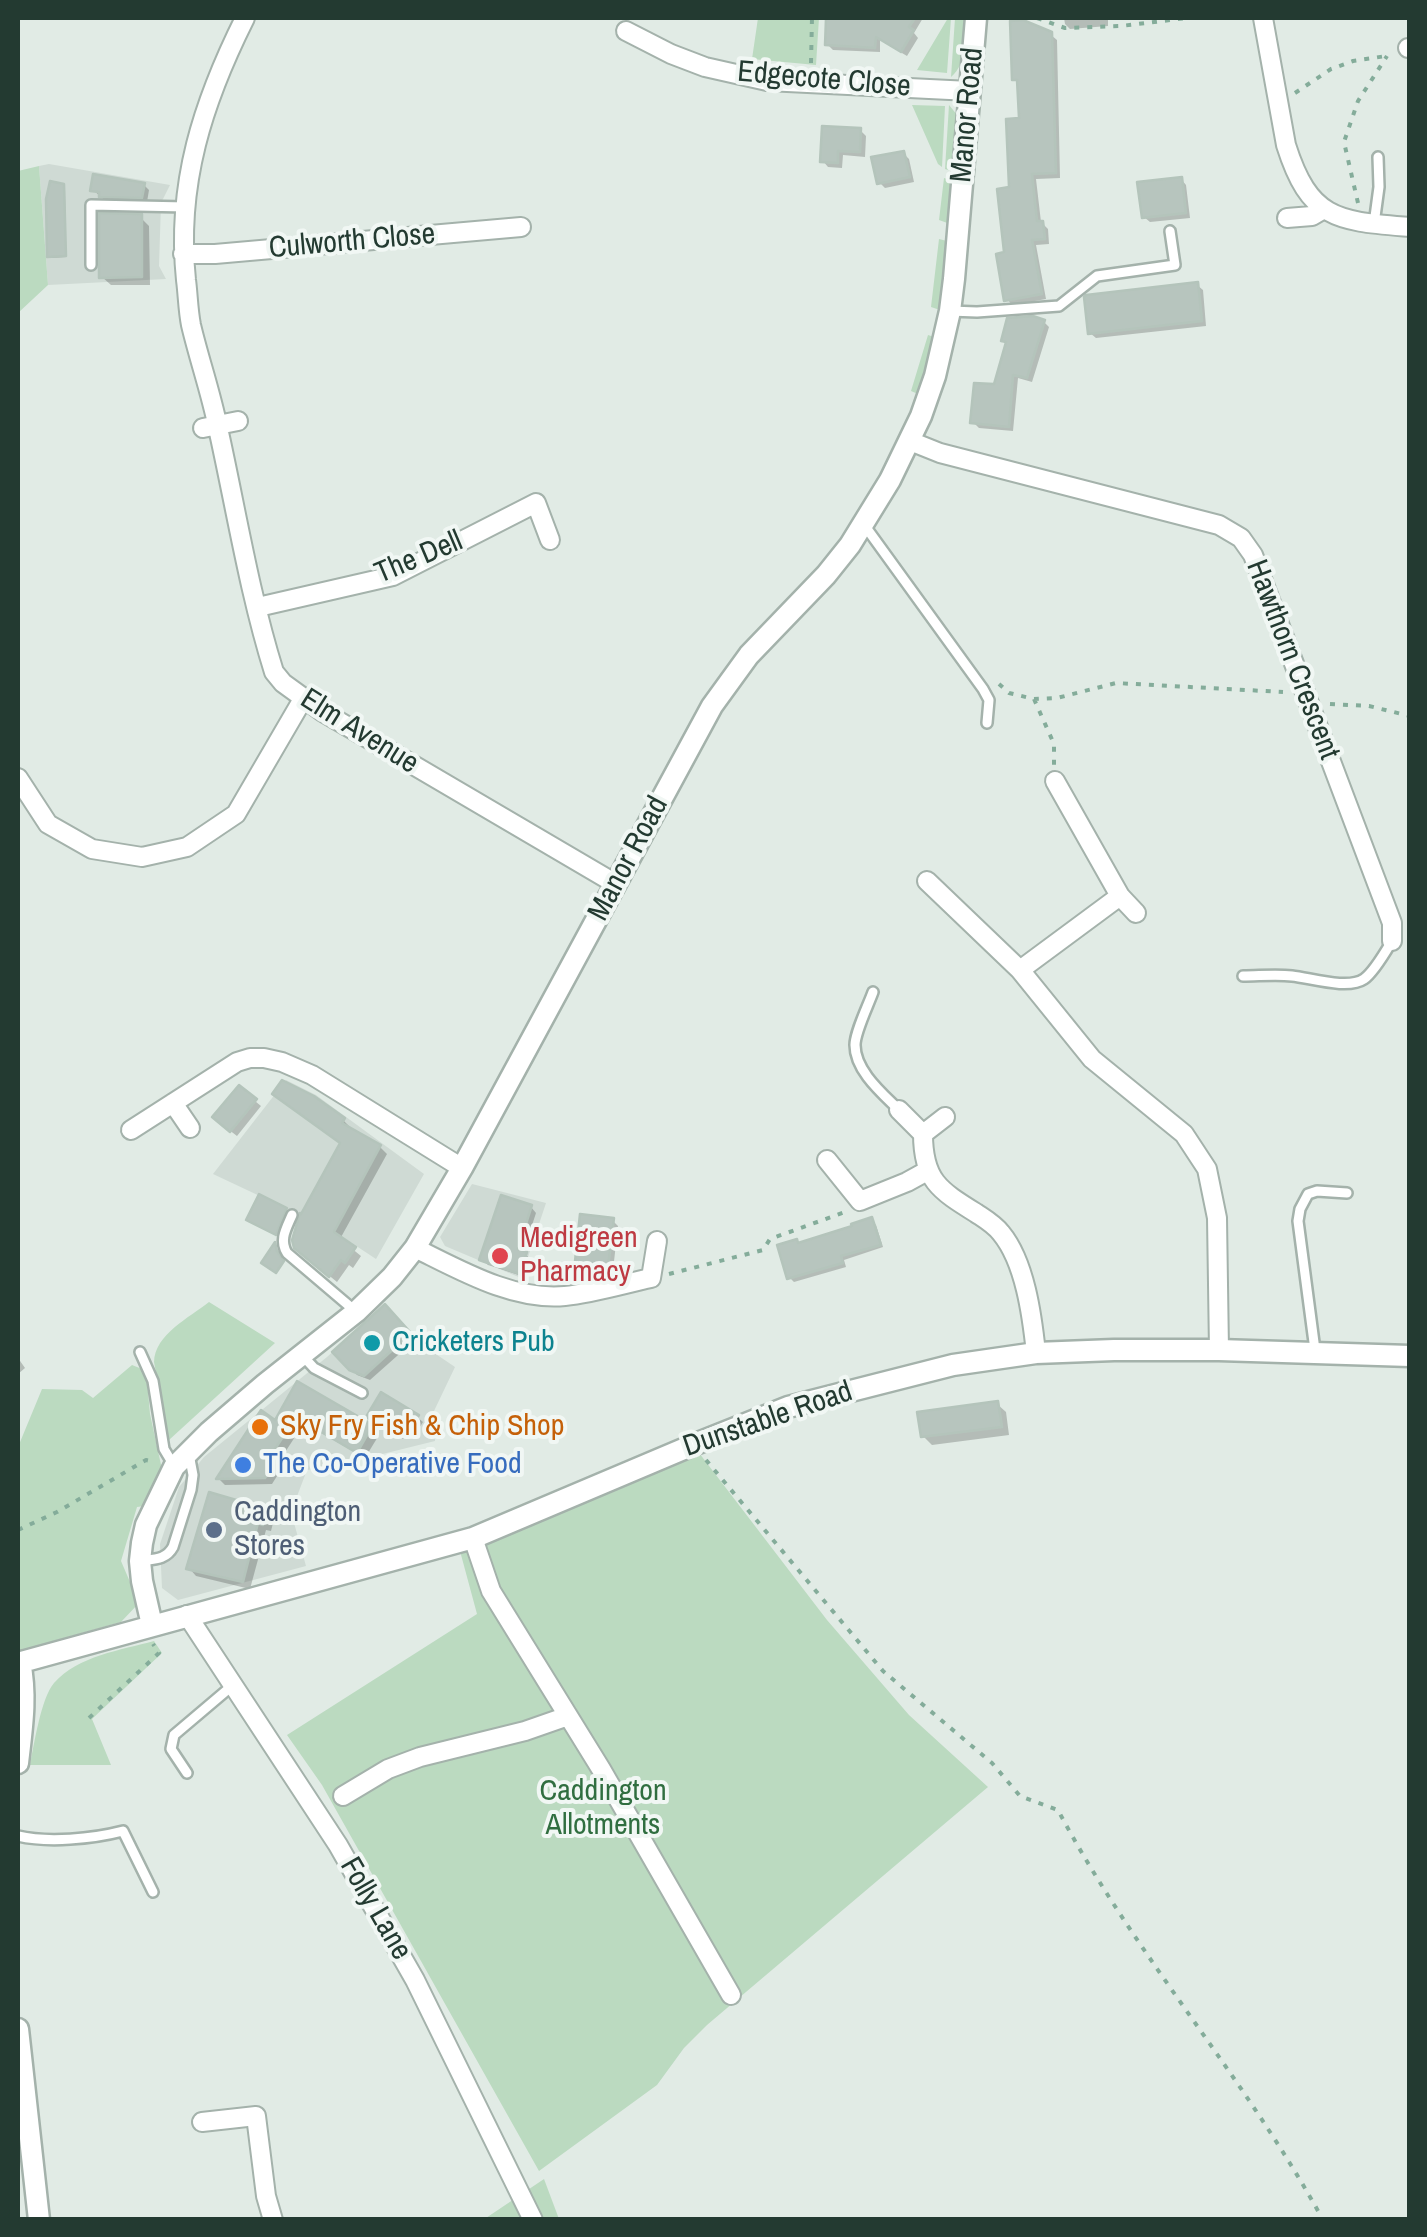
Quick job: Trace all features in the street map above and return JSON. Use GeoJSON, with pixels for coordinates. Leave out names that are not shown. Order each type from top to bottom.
{"type":"FeatureCollection","features":[{"type":"Feature","properties":{"kind":"street","name":"Elm Avenue"},"geometry":{"type":"LineString","coordinates":[[245,18],[207,102],[195,144],[186,186],[184,254],[190,321],[210,427],[274,672],[303,699],[616,884]]}},
{"type":"Feature","properties":{"kind":"street","name":"Manor Road"},"geometry":{"type":"LineString","coordinates":[[147,1626],[140,1561],[146,1525],[181,1459],[264,1384],[356,1312],[415,1248],[712,706],[749,655],[826,575],[864,525],[910,441],[934,376],[950,311],[976,18]]}},
{"type":"Feature","properties":{"kind":"street"},"geometry":{"type":"LineString","coordinates":[[1263,18],[1291,162],[1311,197],[1344,220],[1410,227]]}},
{"type":"Feature","properties":{"kind":"street","name":"Edgecote Close"},"geometry":{"type":"LineString","coordinates":[[626,31],[705,67],[767,81],[970,91]]}},
{"type":"Feature","properties":{"kind":"street"},"geometry":{"type":"LineString","coordinates":[[1287,218],[1312,216],[1324,209]]}},
{"type":"Feature","properties":{"kind":"street","name":"Culworth Close"},"geometry":{"type":"LineString","coordinates":[[184,254],[520,228]]}},
{"type":"Feature","properties":{"kind":"street"},"geometry":{"type":"LineString","coordinates":[[210,427],[238,421]]}},
{"type":"Feature","properties":{"kind":"street","name":"Hawthorn Crescent"},"geometry":{"type":"LineString","coordinates":[[910,441],[940,454],[1220,525],[1248,546],[1392,923],[1392,940]]}},
{"type":"Feature","properties":{"kind":"street","name":"The Dell"},"geometry":{"type":"LineString","coordinates":[[258,607],[393,576],[536,503],[550,540]]}},
{"type":"Feature","properties":{"kind":"street"},"geometry":{"type":"LineString","coordinates":[[18,778],[48,824],[92,849],[142,857],[187,848],[236,814],[303,699]]}},
{"type":"Feature","properties":{"kind":"street"},"geometry":{"type":"LineString","coordinates":[[1055,781],[1120,896],[1136,913]]}},
{"type":"Feature","properties":{"kind":"street"},"geometry":{"type":"LineString","coordinates":[[927,881],[1020,970],[1092,1059],[1184,1134],[1207,1169],[1217,1218],[1220,1350]]}},
{"type":"Feature","properties":{"kind":"street"},"geometry":{"type":"LineString","coordinates":[[1020,970],[1120,896]]}},
{"type":"Feature","properties":{"kind":"street"},"geometry":{"type":"LineString","coordinates":[[130,1130],[236,1062],[250,1058],[282,1062],[312,1075],[462,1168]]}},
{"type":"Feature","properties":{"kind":"street"},"geometry":{"type":"LineString","coordinates":[[172,1103],[190,1128]]}},
{"type":"Feature","properties":{"kind":"street"},"geometry":{"type":"LineString","coordinates":[[899,1110],[923,1134],[927,1170],[938,1186],[992,1223],[1013,1251],[1032,1312],[1036,1352]]}},
{"type":"Feature","properties":{"kind":"street"},"geometry":{"type":"LineString","coordinates":[[923,1134],[945,1117]]}},
{"type":"Feature","properties":{"kind":"street"},"geometry":{"type":"LineString","coordinates":[[827,1160],[853,1206],[927,1170]]}},
{"type":"Feature","properties":{"kind":"street"},"geometry":{"type":"LineString","coordinates":[[415,1248],[468,1274],[520,1292],[562,1296],[651,1278],[657,1241]]}},
{"type":"Feature","properties":{"kind":"street","name":"Dunstable Road"},"geometry":{"type":"LineString","coordinates":[[19,1662],[473,1538],[788,1408],[953,1364],[1036,1352],[1220,1350],[1410,1356]]}},
{"type":"Feature","properties":{"kind":"street"},"geometry":{"type":"LineString","coordinates":[[473,1538],[492,1591],[731,1995]]}},
{"type":"Feature","properties":{"kind":"street","name":"Folly Lane"},"geometry":{"type":"LineString","coordinates":[[188,1615],[338,1845],[416,1980],[533,2220]]}},
{"type":"Feature","properties":{"kind":"street"},"geometry":{"type":"LineString","coordinates":[[18,1763],[24,1700],[19,1662]]}},
{"type":"Feature","properties":{"kind":"street"},"geometry":{"type":"LineString","coordinates":[[343,1796],[388,1768],[568,1716]]}},
{"type":"Feature","properties":{"kind":"street"},"geometry":{"type":"LineString","coordinates":[[18,2029],[38,2220]]}},
{"type":"Feature","properties":{"kind":"street"},"geometry":{"type":"LineString","coordinates":[[202,2122],[256,2116],[272,2220]]}},
{"type":"Feature","properties":{"kind":"lane"},"geometry":{"type":"LineString","coordinates":[[1367,223],[1380,187],[1378,157]]}},
{"type":"Feature","properties":{"kind":"lane"},"geometry":{"type":"LineString","coordinates":[[91,264],[91,205],[186,207]]}},
{"type":"Feature","properties":{"kind":"lane"},"geometry":{"type":"LineString","coordinates":[[950,311],[1059,306],[1097,276],[1175,266],[1170,230]]}},
{"type":"Feature","properties":{"kind":"lane"},"geometry":{"type":"LineString","coordinates":[[864,525],[983,688],[988,700],[988,724]]}},
{"type":"Feature","properties":{"kind":"lane"},"geometry":{"type":"LineString","coordinates":[[1243,976],[1360,982],[1384,956],[1392,940]]}},
{"type":"Feature","properties":{"kind":"lane"},"geometry":{"type":"LineString","coordinates":[[873,992],[854,1044],[858,1063],[899,1110]]}},
{"type":"Feature","properties":{"kind":"lane"},"geometry":{"type":"LineString","coordinates":[[1316,1353],[1298,1221],[1300,1209],[1308,1194],[1347,1193]]}},
{"type":"Feature","properties":{"kind":"lane"},"geometry":{"type":"LineString","coordinates":[[292,1215],[282,1246],[356,1312]]}},
{"type":"Feature","properties":{"kind":"lane"},"geometry":{"type":"LineString","coordinates":[[140,1352],[153,1382],[164,1448],[181,1459],[192,1475],[191,1490],[170,1554],[140,1561]]}},
{"type":"Feature","properties":{"kind":"lane"},"geometry":{"type":"LineString","coordinates":[[301,1355],[314,1368],[362,1394]]}},
{"type":"Feature","properties":{"kind":"lane"},"geometry":{"type":"LineString","coordinates":[[187,1773],[172,1750],[174,1735],[233,1685]]}},
{"type":"Feature","properties":{"kind":"lane"},"geometry":{"type":"LineString","coordinates":[[18,1836],[102,1836],[123,1831],[153,1892]]}},
{"type":"Feature","properties":{"kind":"path"},"geometry":{"type":"LineString","coordinates":[[811,68],[812,18]]}},
{"type":"Feature","properties":{"kind":"path"},"geometry":{"type":"LineString","coordinates":[[1037,18],[1065,28],[1187,18]]}},
{"type":"Feature","properties":{"kind":"path"},"geometry":{"type":"LineString","coordinates":[[1278,104],[1353,60],[1387,56],[1409,48]]}},
{"type":"Feature","properties":{"kind":"path"},"geometry":{"type":"LineString","coordinates":[[1367,223],[1360,210],[1344,142],[1358,101],[1387,56]]}},
{"type":"Feature","properties":{"kind":"path"},"geometry":{"type":"LineString","coordinates":[[998,683],[1009,693],[1034,699],[1057,698],[1116,684],[1290,692],[1309,702],[1369,706],[1410,716]]}},
{"type":"Feature","properties":{"kind":"path"},"geometry":{"type":"LineString","coordinates":[[1034,699],[1054,744],[1055,781]]}},
{"type":"Feature","properties":{"kind":"path"},"geometry":{"type":"LineString","coordinates":[[651,1278],[763,1250],[770,1238],[853,1206]]}},
{"type":"Feature","properties":{"kind":"path"},"geometry":{"type":"LineString","coordinates":[[693,1445],[884,1671],[992,1763],[1020,1796],[1058,1810],[1087,1865],[1254,2108],[1324,2220]]}},
{"type":"Feature","properties":{"kind":"path"},"geometry":{"type":"LineString","coordinates":[[18,1530],[146,1460],[181,1459]]}},
{"type":"Feature","properties":{"kind":"path"},"geometry":{"type":"LineString","coordinates":[[90,1718],[158,1652],[147,1626]]}},
{"type":"Feature","properties":{"kind":"shaded area"},"geometry":{"type":"Polygon","coordinates":[[[49,164],[170,185],[161,203],[159,266],[166,279],[48,285],[39,166],[49,164]]]}},
{"type":"Feature","properties":{"kind":"shaded area"},"geometry":{"type":"Polygon","coordinates":[[[286,1080],[316,1095],[424,1174],[376,1259],[332,1230],[213,1174],[286,1080]]]}},
{"type":"Feature","properties":{"kind":"shaded area"},"geometry":{"type":"Polygon","coordinates":[[[472,1184],[546,1203],[521,1278],[445,1246],[440,1237],[472,1184]]]}},
{"type":"Feature","properties":{"kind":"shaded area"},"geometry":{"type":"Polygon","coordinates":[[[385,1304],[421,1344],[455,1367],[434,1411],[435,1441],[307,1470],[291,1512],[306,1566],[178,1600],[162,1588],[160,1544],[179,1487],[204,1457],[327,1357],[385,1304]]]}},
{"type":"Feature","properties":{"kind":"green space"},"geometry":{"type":"Polygon","coordinates":[[[758,18],[819,18],[816,65],[752,59],[758,18]]]}},
{"type":"Feature","properties":{"kind":"green space"},"geometry":{"type":"Polygon","coordinates":[[[948,18],[947,73],[917,70],[948,18]]]}},
{"type":"Feature","properties":{"kind":"green space"},"geometry":{"type":"Polygon","coordinates":[[[955,18],[966,18],[965,42],[960,65],[951,77],[955,18]]]}},
{"type":"Feature","properties":{"kind":"green space"},"geometry":{"type":"Polygon","coordinates":[[[912,105],[945,106],[942,167],[938,164],[912,105]]]}},
{"type":"Feature","properties":{"kind":"green space"},"geometry":{"type":"Polygon","coordinates":[[[949,105],[958,116],[954,172],[945,169],[949,105]]]}},
{"type":"Feature","properties":{"kind":"green space"},"geometry":{"type":"Polygon","coordinates":[[[39,166],[48,285],[18,313],[18,171],[39,166]]]}},
{"type":"Feature","properties":{"kind":"green space"},"geometry":{"type":"Polygon","coordinates":[[[944,178],[954,181],[950,224],[939,220],[944,178]]]}},
{"type":"Feature","properties":{"kind":"green space"},"geometry":{"type":"Polygon","coordinates":[[[939,239],[947,241],[940,310],[931,307],[939,239]]]}},
{"type":"Feature","properties":{"kind":"green space"},"geometry":{"type":"Polygon","coordinates":[[[928,335],[934,337],[918,394],[911,391],[928,335]]]}},
{"type":"Feature","properties":{"kind":"green space"},"geometry":{"type":"Polygon","coordinates":[[[209,1302],[275,1343],[169,1440],[154,1362],[156,1352],[174,1328],[209,1302]]]}},
{"type":"Feature","properties":{"kind":"green space"},"geometry":{"type":"Polygon","coordinates":[[[132,1365],[142,1369],[147,1381],[163,1474],[152,1505],[137,1507],[121,1561],[139,1603],[121,1622],[18,1651],[18,1447],[42,1389],[82,1390],[93,1398],[132,1365]]]}},
{"type":"Feature","properties":{"kind":"green space","name":"Caddington Allotments"},"geometry":{"type":"Polygon","coordinates":[[[693,1445],[827,1620],[909,1715],[988,1787],[707,2025],[657,2085],[539,2171],[322,1785],[287,1735],[477,1614],[460,1551],[693,1445]]]}},
{"type":"Feature","properties":{"kind":"green space"},"geometry":{"type":"Polygon","coordinates":[[[154,1641],[162,1653],[92,1719],[111,1765],[30,1765],[42,1710],[54,1683],[87,1660],[154,1641]]]}},
{"type":"Feature","properties":{"kind":"green space"},"geometry":{"type":"Polygon","coordinates":[[[544,2179],[559,2219],[483,2220],[544,2179]]]}},
{"type":"Feature","properties":{"kind":"building"},"geometry":{"type":"Polygon","coordinates":[[[826,18],[915,18],[909,27],[914,30],[901,52],[876,37],[875,48],[825,45],[826,18]]]}},
{"type":"Feature","properties":{"kind":"building"},"geometry":{"type":"Polygon","coordinates":[[[1023,20],[1052,32],[1056,173],[1032,174],[1037,221],[1043,221],[1045,239],[1032,240],[1042,294],[1004,301],[996,254],[1004,252],[997,189],[1009,187],[1006,119],[1019,118],[1017,80],[1012,80],[1010,21],[1023,20]]]}},
{"type":"Feature","properties":{"kind":"building"},"geometry":{"type":"Polygon","coordinates":[[[822,126],[861,128],[860,152],[838,151],[838,163],[820,162],[822,126]]]}},
{"type":"Feature","properties":{"kind":"building"},"geometry":{"type":"Polygon","coordinates":[[[904,151],[910,177],[877,184],[871,157],[904,151]]]}},
{"type":"Feature","properties":{"kind":"building"},"geometry":{"type":"Polygon","coordinates":[[[93,174],[145,183],[142,198],[99,197],[99,192],[90,191],[93,174]]]}},
{"type":"Feature","properties":{"kind":"building"},"geometry":{"type":"Polygon","coordinates":[[[1182,177],[1186,213],[1142,218],[1137,182],[1182,177]]]}},
{"type":"Feature","properties":{"kind":"building"},"geometry":{"type":"Polygon","coordinates":[[[50,181],[64,184],[66,256],[47,257],[46,199],[50,181]]]}},
{"type":"Feature","properties":{"kind":"building"},"geometry":{"type":"Polygon","coordinates":[[[99,213],[142,214],[142,277],[99,278],[99,213]]]}},
{"type":"Feature","properties":{"kind":"building"},"geometry":{"type":"Polygon","coordinates":[[[1198,282],[1202,321],[1088,334],[1086,295],[1198,282]]]}},
{"type":"Feature","properties":{"kind":"building"},"geometry":{"type":"Polygon","coordinates":[[[1033,316],[1045,320],[1027,378],[1013,375],[1009,427],[970,423],[974,383],[994,384],[1006,342],[1001,341],[1007,318],[1033,316]]]}},
{"type":"Feature","properties":{"kind":"building"},"geometry":{"type":"Polygon","coordinates":[[[282,1080],[314,1096],[345,1118],[342,1123],[381,1145],[334,1232],[356,1247],[329,1277],[294,1248],[292,1240],[300,1213],[340,1143],[272,1094],[282,1080]]]}},
{"type":"Feature","properties":{"kind":"building"},"geometry":{"type":"Polygon","coordinates":[[[239,1085],[257,1099],[230,1132],[212,1117],[239,1085]]]}},
{"type":"Feature","properties":{"kind":"building"},"geometry":{"type":"Polygon","coordinates":[[[259,1194],[287,1208],[276,1235],[246,1220],[259,1194]]]}},
{"type":"Feature","properties":{"kind":"building"},"geometry":{"type":"Polygon","coordinates":[[[501,1195],[532,1205],[518,1249],[527,1252],[520,1274],[479,1260],[501,1195]]]}},
{"type":"Feature","properties":{"kind":"building"},"geometry":{"type":"Polygon","coordinates":[[[580,1214],[614,1218],[607,1275],[574,1271],[580,1214]]]}},
{"type":"Feature","properties":{"kind":"building"},"geometry":{"type":"Polygon","coordinates":[[[872,1217],[881,1245],[841,1256],[843,1263],[787,1279],[777,1245],[797,1239],[798,1243],[872,1217]]]}},
{"type":"Feature","properties":{"kind":"building"},"geometry":{"type":"Polygon","coordinates":[[[275,1242],[284,1261],[276,1273],[261,1263],[275,1242]]]}},
{"type":"Feature","properties":{"kind":"building","name":"Cricketers Pub"},"geometry":{"type":"Polygon","coordinates":[[[385,1304],[411,1333],[364,1376],[349,1370],[332,1352],[385,1304]]]}},
{"type":"Feature","properties":{"kind":"building"},"geometry":{"type":"Polygon","coordinates":[[[297,1381],[373,1425],[357,1453],[296,1417],[273,1452],[279,1456],[265,1478],[216,1479],[261,1410],[275,1420],[297,1381]]]}},
{"type":"Feature","properties":{"kind":"building"},"geometry":{"type":"Polygon","coordinates":[[[381,1392],[419,1415],[410,1430],[403,1425],[397,1435],[366,1417],[381,1392]]]}},
{"type":"Feature","properties":{"kind":"building"},"geometry":{"type":"Polygon","coordinates":[[[998,1401],[1002,1427],[921,1437],[917,1412],[998,1401]]]}},
{"type":"Feature","properties":{"kind":"building"},"geometry":{"type":"Polygon","coordinates":[[[209,1492],[267,1509],[263,1525],[258,1523],[243,1582],[186,1569],[209,1492]]]}},
{"type":"Feature","properties":{"kind":"place","name":"Medigreen Pharmacy"},"geometry":{"type":"Point","coordinates":[500,1256]}},
{"type":"Feature","properties":{"kind":"place","name":"Cricketers Pub"},"geometry":{"type":"Point","coordinates":[372,1343]}},
{"type":"Feature","properties":{"kind":"place","name":"Sky Fry Fish & Chip Shop"},"geometry":{"type":"Point","coordinates":[260,1427]}},
{"type":"Feature","properties":{"kind":"place","name":"The Co-Operative Food"},"geometry":{"type":"Point","coordinates":[243,1465]}},
{"type":"Feature","properties":{"kind":"place","name":"Caddington Stores"},"geometry":{"type":"Point","coordinates":[214,1530]}}]}
